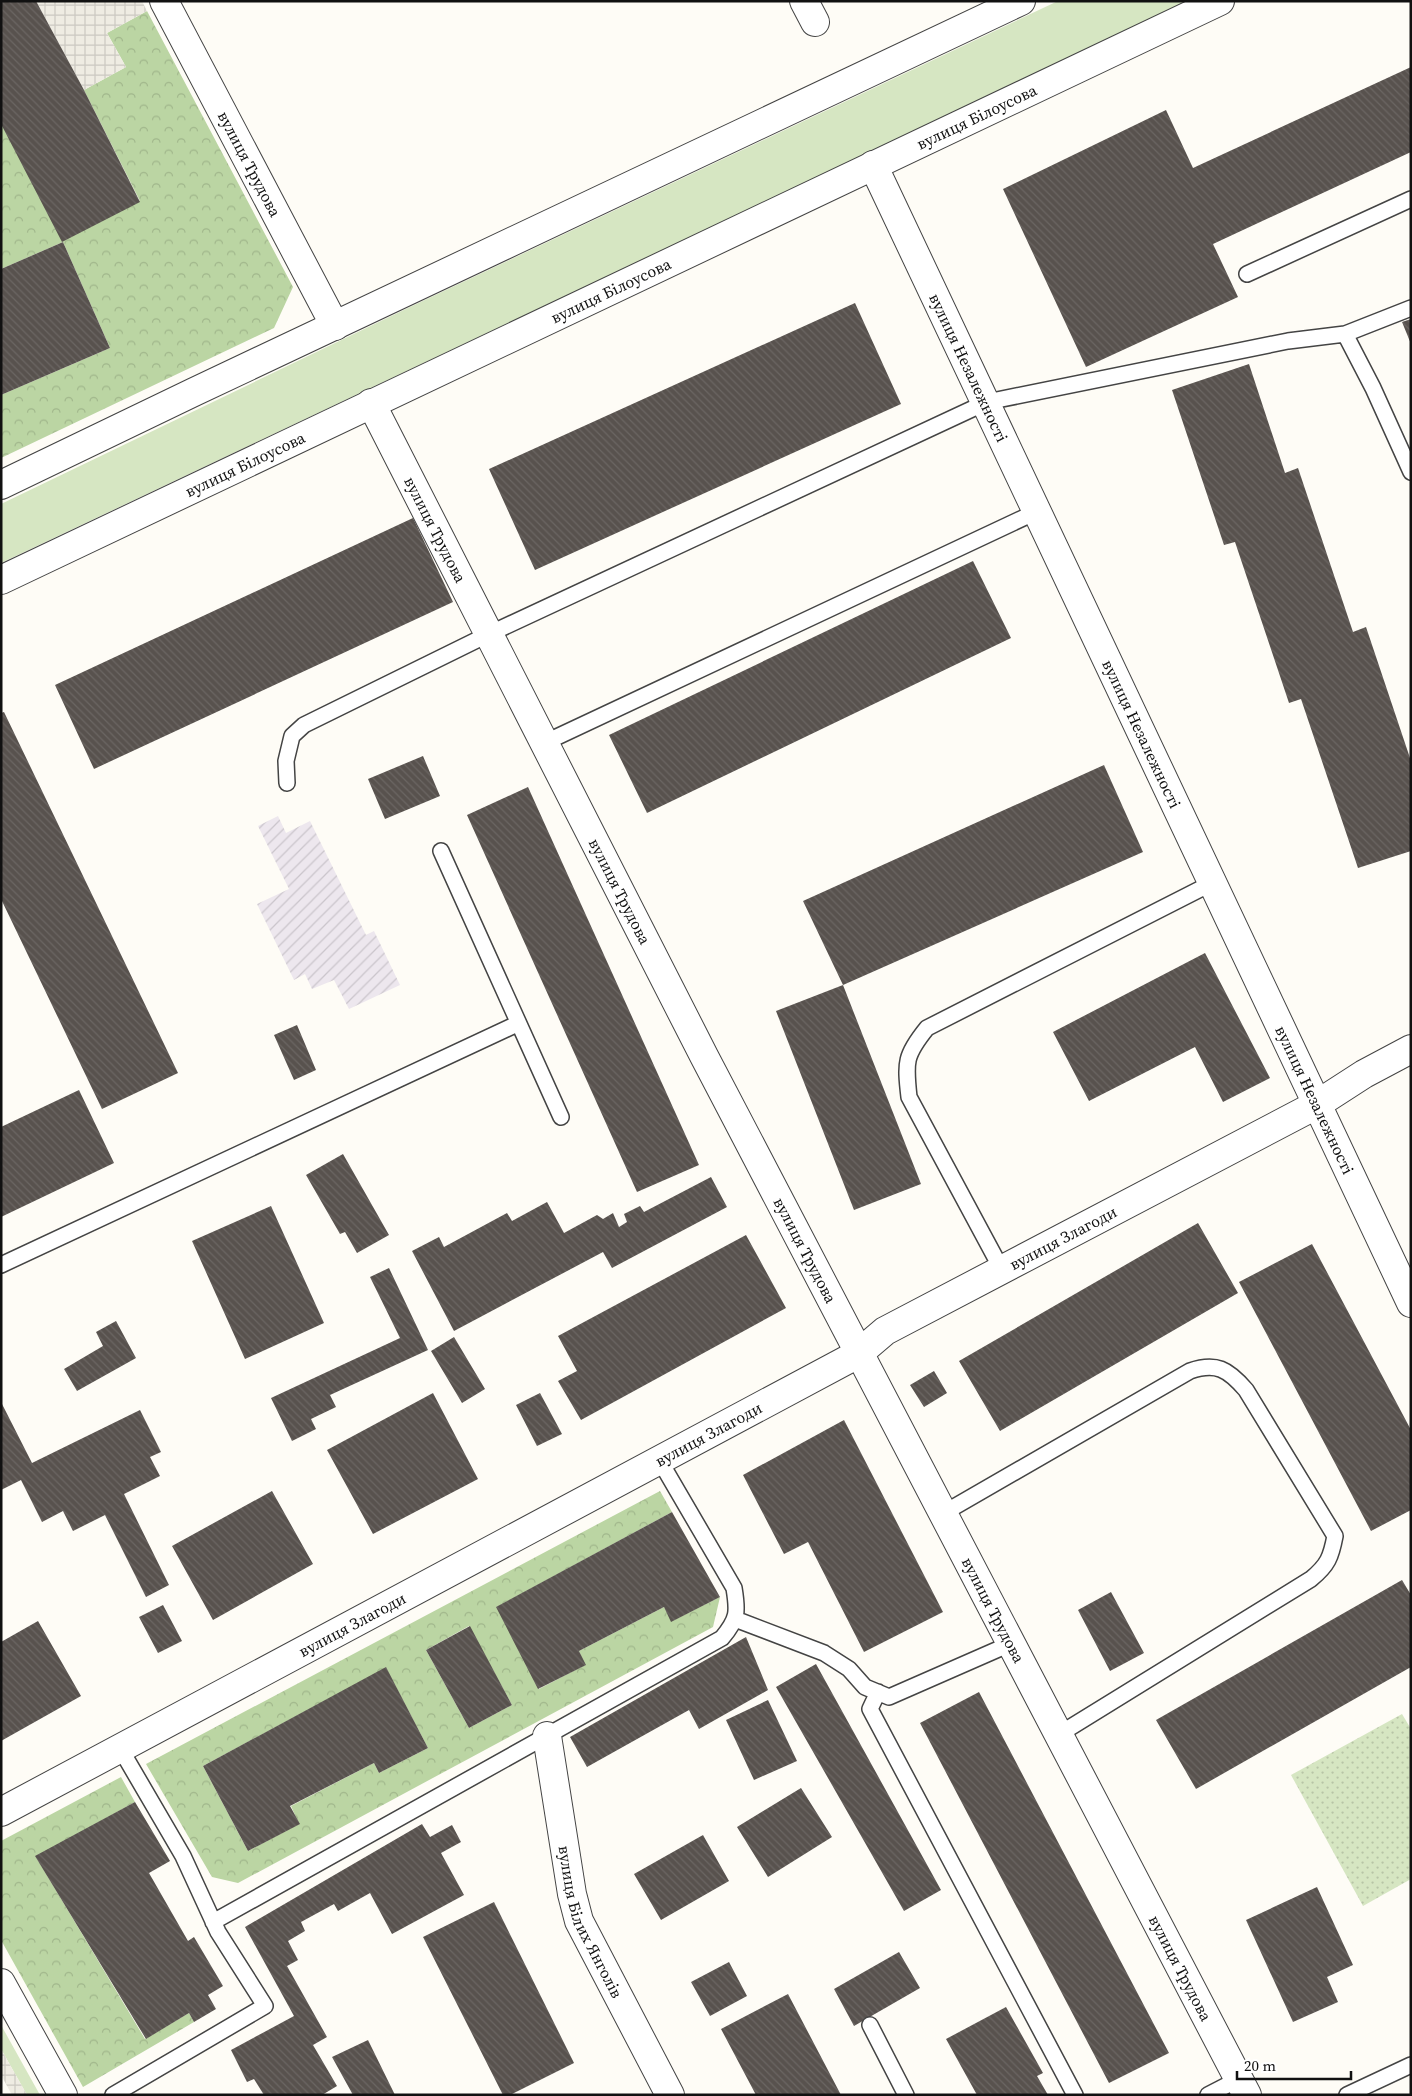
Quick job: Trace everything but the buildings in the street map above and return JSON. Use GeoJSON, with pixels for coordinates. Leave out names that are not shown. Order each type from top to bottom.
{"type":"FeatureCollection","features":[{"type":"Feature","properties":{"kind":"street","name":"вулиця Трудова"},"geometry":{"type":"LineString","coordinates":[[164,1],[334,326]]}},
{"type":"Feature","properties":{"kind":"street"},"geometry":{"type":"LineString","coordinates":[[1,485],[1021,1]]}},
{"type":"Feature","properties":{"kind":"street","name":"вулиця Білоусова"},"geometry":{"type":"LineString","coordinates":[[1,580],[1220,1]]}},
{"type":"Feature","properties":{"kind":"street","name":"вулиця Незалежності"},"geometry":{"type":"LineString","coordinates":[[873,165],[987,402],[1316,1105],[1411,1303]]}},
{"type":"Feature","properties":{"kind":"street","name":"вулиця Трудова"},"geometry":{"type":"LineString","coordinates":[[371,403],[858,1354],[1243,2087]]}},
{"type":"Feature","properties":{"kind":"street","name":"вулиця Злагоди"},"geometry":{"type":"LineString","coordinates":[[1,1812],[858,1354],[884,1331],[1316,1105],[1364,1074],[1411,1049]]}},
{"type":"Feature","properties":{"kind":"street","name":"вулиця Білих Янголів"},"geometry":{"type":"LineString","coordinates":[[547,1736],[572,1894],[579,1921],[670,2095]]}},
{"type":"Feature","properties":{"kind":"street"},"geometry":{"type":"LineString","coordinates":[[1,1984],[64,2095]]}},
{"type":"Feature","properties":{"kind":"lane"},"geometry":{"type":"LineString","coordinates":[[1247,274],[1411,199]]}},
{"type":"Feature","properties":{"kind":"lane"},"geometry":{"type":"LineString","coordinates":[[287,782],[286,761],[292,736],[304,725],[489,634],[987,402],[1288,341],[1345,334],[1411,308]]}},
{"type":"Feature","properties":{"kind":"lane"},"geometry":{"type":"LineString","coordinates":[[1345,334],[1373,388],[1411,472]]}},
{"type":"Feature","properties":{"kind":"lane"},"geometry":{"type":"LineString","coordinates":[[544,743],[1038,511]]}},
{"type":"Feature","properties":{"kind":"lane"},"geometry":{"type":"LineString","coordinates":[[441,851],[517,1024],[561,1117]]}},
{"type":"Feature","properties":{"kind":"lane"},"geometry":{"type":"LineString","coordinates":[[1002,1270],[909,1097],[906,1068],[911,1047],[927,1028],[1212,883]]}},
{"type":"Feature","properties":{"kind":"lane"},"geometry":{"type":"LineString","coordinates":[[1,1266],[517,1024]]}},
{"type":"Feature","properties":{"kind":"lane"},"geometry":{"type":"LineString","coordinates":[[942,1514],[1190,1371],[1206,1366],[1221,1369],[1235,1377],[1246,1390],[1335,1536],[1332,1552],[1324,1568],[1311,1579],[1058,1735]]}},
{"type":"Feature","properties":{"kind":"lane"},"geometry":{"type":"LineString","coordinates":[[213,1922],[722,1638],[735,1619],[738,1610],[734,1588],[660,1461]]}},
{"type":"Feature","properties":{"kind":"lane"},"geometry":{"type":"LineString","coordinates":[[735,1619],[824,1653],[849,1670],[866,1687],[890,1697],[1010,1644]]}},
{"type":"Feature","properties":{"kind":"lane"},"geometry":{"type":"LineString","coordinates":[[878,1692],[870,1709],[1075,2095]]}},
{"type":"Feature","properties":{"kind":"lane"},"geometry":{"type":"LineString","coordinates":[[114,2095],[264,2006],[213,1922],[183,1856],[120,1748]]}},
{"type":"Feature","properties":{"kind":"lane"},"geometry":{"type":"LineString","coordinates":[[870,2025],[906,2095]]}},
{"type":"Feature","properties":{"kind":"lane"},"geometry":{"type":"LineString","coordinates":[[1347,2095],[1411,2065]]}},
{"type":"Feature","properties":{"kind":"lane"},"geometry":{"type":"LineString","coordinates":[[1208,2095],[1243,2087]]}},
{"type":"Feature","properties":{"kind":"shaded area"},"geometry":{"type":"Polygon","coordinates":[[[36,1],[142,1],[147,11],[107,33],[126,67],[84,90],[36,1]]]}},
{"type":"Feature","properties":{"kind":"shaded area"},"geometry":{"type":"Polygon","coordinates":[[[278,816],[286,833],[310,821],[366,935],[374,931],[400,985],[349,1009],[334,980],[312,989],[305,974],[294,980],[257,904],[289,889],[258,826],[278,816]]]}},
{"type":"Feature","properties":{"kind":"shaded area"},"geometry":{"type":"Polygon","coordinates":[[[1,2049],[27,2095],[12,2095],[1,2075],[1,2049]]]}},
{"type":"Feature","properties":{"kind":"green space"},"geometry":{"type":"Polygon","coordinates":[[[1058,1],[1189,1],[1,563],[1,504],[412,306],[1058,1]]]}},
{"type":"Feature","properties":{"kind":"green space"},"geometry":{"type":"Polygon","coordinates":[[[147,11],[293,287],[274,328],[1,458],[1,395],[110,348],[63,242],[1,269],[1,124],[140,201],[84,90],[126,67],[107,33],[147,11]]]}},
{"type":"Feature","properties":{"kind":"green space"},"geometry":{"type":"Polygon","coordinates":[[[660,1491],[672,1512],[497,1607],[539,1689],[585,1665],[579,1651],[664,1607],[672,1621],[720,1597],[713,1627],[238,1883],[212,1877],[146,1764],[660,1491]],[[469,1626],[426,1650],[469,1728],[512,1705],[469,1626]],[[386,1668],[203,1766],[248,1851],[299,1824],[291,1806],[374,1763],[379,1773],[428,1748],[386,1668]]]}},
{"type":"Feature","properties":{"kind":"green space"},"geometry":{"type":"Polygon","coordinates":[[[1402,1714],[1411,1729],[1411,1879],[1363,1906],[1291,1775],[1402,1714]]]}},
{"type":"Feature","properties":{"kind":"green space"},"geometry":{"type":"Polygon","coordinates":[[[121,1777],[135,1802],[36,1857],[145,2039],[189,2013],[194,2022],[83,2087],[1,1940],[1,1841],[121,1777]]]}},
{"type":"Feature","properties":{"kind":"green space"},"geometry":{"type":"Polygon","coordinates":[[[1,2025],[40,2095],[27,2095],[1,2049],[1,2025]]]}}]}
